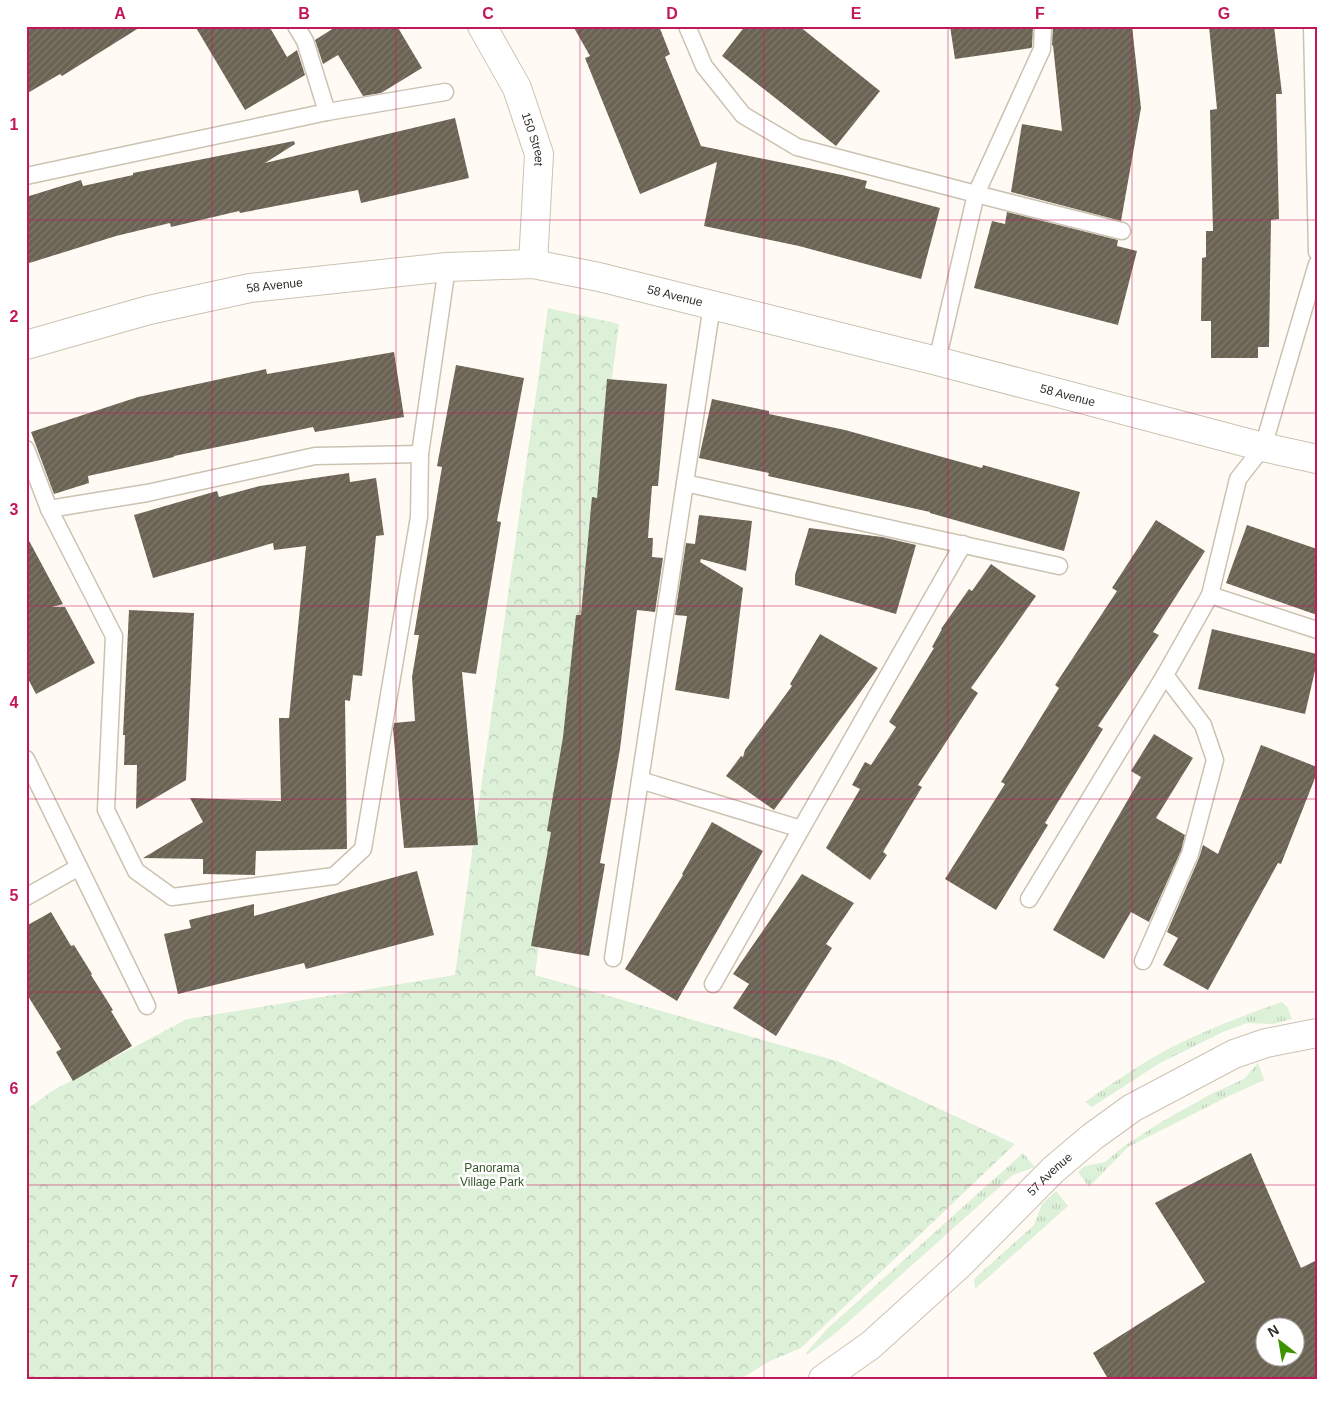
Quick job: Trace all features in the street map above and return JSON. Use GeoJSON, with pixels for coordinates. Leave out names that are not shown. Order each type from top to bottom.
{"type":"FeatureCollection","features":[{"type":"Feature","properties":{"kind":"street","name":"150 Street"},"geometry":{"type":"LineString","coordinates":[[482,26],[517,88],[539,154],[533,264]]}},
{"type":"Feature","properties":{"kind":"street","name":"58 Avenue"},"geometry":{"type":"LineString","coordinates":[[26,345],[149,310],[250,288],[447,266],[533,264],[599,277],[712,305],[937,361],[1263,447],[1317,459]]}},
{"type":"Feature","properties":{"kind":"street","name":"57 Avenue"},"geometry":{"type":"LineString","coordinates":[[823,1379],[871,1345],[958,1266],[1053,1170],[1092,1137],[1132,1108],[1234,1054],[1266,1043],[1317,1033]]}},
{"type":"Feature","properties":{"kind":"lane"},"geometry":{"type":"LineString","coordinates":[[296,26],[305,41],[327,112]]}},
{"type":"Feature","properties":{"kind":"lane"},"geometry":{"type":"LineString","coordinates":[[687,26],[704,66],[743,115],[797,147],[1122,231]]}},
{"type":"Feature","properties":{"kind":"lane"},"geometry":{"type":"LineString","coordinates":[[937,361],[976,194],[1042,49],[1043,26]]}},
{"type":"Feature","properties":{"kind":"lane"},"geometry":{"type":"LineString","coordinates":[[1312,26],[1317,252]]}},
{"type":"Feature","properties":{"kind":"lane"},"geometry":{"type":"LineString","coordinates":[[26,176],[327,112],[445,92]]}},
{"type":"Feature","properties":{"kind":"lane"},"geometry":{"type":"LineString","coordinates":[[1030,899],[1165,675],[1210,595],[1238,479],[1263,447],[1317,264]]}},
{"type":"Feature","properties":{"kind":"lane"},"geometry":{"type":"LineString","coordinates":[[26,448],[49,509],[114,636],[106,810],[136,871],[172,897],[334,876],[363,849],[419,517],[420,454],[447,266]]}},
{"type":"Feature","properties":{"kind":"lane"},"geometry":{"type":"LineString","coordinates":[[613,958],[712,305]]}},
{"type":"Feature","properties":{"kind":"lane"},"geometry":{"type":"LineString","coordinates":[[49,509],[146,493],[315,456],[420,454]]}},
{"type":"Feature","properties":{"kind":"lane"},"geometry":{"type":"LineString","coordinates":[[685,483],[1059,566]]}},
{"type":"Feature","properties":{"kind":"lane"},"geometry":{"type":"LineString","coordinates":[[713,984],[962,544]]}},
{"type":"Feature","properties":{"kind":"lane"},"geometry":{"type":"LineString","coordinates":[[1210,595],[1317,630]]}},
{"type":"Feature","properties":{"kind":"lane"},"geometry":{"type":"LineString","coordinates":[[1143,961],[1190,854],[1215,760],[1203,725],[1165,675]]}},
{"type":"Feature","properties":{"kind":"lane"},"geometry":{"type":"LineString","coordinates":[[26,759],[147,1006]]}},
{"type":"Feature","properties":{"kind":"lane"},"geometry":{"type":"LineString","coordinates":[[640,780],[801,829]]}},
{"type":"Feature","properties":{"kind":"lane"},"geometry":{"type":"LineString","coordinates":[[26,897],[79,867]]}},
{"type":"Feature","properties":{"kind":"green space","name":"Panorama Village Park"},"geometry":{"type":"Polygon","coordinates":[[[548,308],[619,324],[535,975],[837,1061],[1015,1144],[801,1348],[768,1362],[741,1379],[28,1379],[26,1372],[26,1110],[52,1091],[187,1019],[455,975],[548,308]]]}},
{"type":"Feature","properties":{"kind":"green space"},"geometry":{"type":"Polygon","coordinates":[[[1282,1002],[1288,1008],[1292,1019],[1273,1024],[1247,1023],[1223,1032],[1160,1063],[1092,1107],[1085,1102],[1138,1066],[1172,1047],[1199,1034],[1282,1002]]]}},
{"type":"Feature","properties":{"kind":"green space"},"geometry":{"type":"Polygon","coordinates":[[[1258,1063],[1264,1080],[1128,1147],[1089,1187],[1078,1172],[1085,1166],[1105,1162],[1124,1146],[1163,1121],[1211,1094],[1244,1079],[1258,1063]]]}},
{"type":"Feature","properties":{"kind":"green space"},"geometry":{"type":"Polygon","coordinates":[[[1023,1153],[1035,1167],[1013,1175],[837,1332],[807,1355],[806,1353],[827,1329],[1023,1153]]]}},
{"type":"Feature","properties":{"kind":"green space"},"geometry":{"type":"Polygon","coordinates":[[[1056,1191],[1068,1206],[975,1289],[974,1279],[1034,1225],[1042,1204],[1056,1191]]]}},
{"type":"Feature","properties":{"kind":"building"},"geometry":{"type":"Polygon","coordinates":[[[26,26],[142,26],[62,76],[60,74],[26,94],[26,26]]]}},
{"type":"Feature","properties":{"kind":"building"},"geometry":{"type":"Polygon","coordinates":[[[195,26],[269,26],[287,57],[297,50],[305,75],[245,110],[195,26]]]}},
{"type":"Feature","properties":{"kind":"building"},"geometry":{"type":"Polygon","coordinates":[[[337,26],[397,26],[422,68],[381,93],[363,96],[338,55],[323,64],[315,40],[337,26]]]}},
{"type":"Feature","properties":{"kind":"building"},"geometry":{"type":"Polygon","coordinates":[[[573,26],[659,26],[670,54],[665,57],[701,146],[867,181],[865,188],[940,208],[921,279],[799,246],[704,226],[717,162],[640,194],[585,58],[590,56],[573,26]]]}},
{"type":"Feature","properties":{"kind":"building"},"geometry":{"type":"Polygon","coordinates":[[[745,26],[799,26],[880,91],[836,146],[722,56],[745,26]]]}},
{"type":"Feature","properties":{"kind":"building"},"geometry":{"type":"Polygon","coordinates":[[[950,26],[1033,26],[1032,47],[955,59],[950,26]]]}},
{"type":"Feature","properties":{"kind":"building"},"geometry":{"type":"Polygon","coordinates":[[[1053,26],[1132,26],[1141,108],[1121,221],[1011,192],[1022,124],[1062,131],[1052,46],[1053,26]]]}},
{"type":"Feature","properties":{"kind":"building"},"geometry":{"type":"Polygon","coordinates":[[[1209,26],[1274,26],[1282,94],[1276,94],[1279,219],[1271,220],[1269,347],[1258,347],[1258,358],[1211,358],[1211,321],[1201,321],[1202,258],[1206,257],[1206,231],[1213,231],[1210,110],[1217,109],[1209,26]]]}},
{"type":"Feature","properties":{"kind":"building"},"geometry":{"type":"Polygon","coordinates":[[[455,118],[469,178],[361,203],[358,190],[240,213],[239,211],[171,227],[170,223],[116,236],[26,264],[26,197],[81,180],[83,186],[133,175],[133,173],[294,141],[295,144],[265,163],[455,118]]]}},
{"type":"Feature","properties":{"kind":"building"},"geometry":{"type":"Polygon","coordinates":[[[1007,212],[1118,240],[1117,246],[1137,251],[1118,325],[974,288],[992,221],[1005,224],[1007,212]]]}},
{"type":"Feature","properties":{"kind":"building"},"geometry":{"type":"Polygon","coordinates":[[[394,352],[404,417],[315,432],[313,427],[174,456],[88,476],[89,483],[54,494],[31,432],[138,397],[266,369],[267,374],[394,352]]]}},
{"type":"Feature","properties":{"kind":"building"},"geometry":{"type":"Polygon","coordinates":[[[456,365],[524,378],[497,521],[501,522],[476,674],[462,672],[478,845],[404,848],[393,729],[394,723],[415,721],[412,677],[419,635],[414,635],[442,467],[437,466],[456,365]]]}},
{"type":"Feature","properties":{"kind":"building"},"geometry":{"type":"Polygon","coordinates":[[[607,379],[667,384],[658,486],[652,486],[648,538],[653,538],[652,557],[663,558],[655,612],[637,610],[620,749],[600,863],[605,864],[589,956],[531,946],[551,832],[547,831],[563,737],[576,615],[581,615],[592,497],[597,498],[607,379]]]}},
{"type":"Feature","properties":{"kind":"building"},"geometry":{"type":"Polygon","coordinates":[[[712,399],[769,411],[769,414],[845,430],[982,468],[983,465],[1080,492],[1064,551],[930,512],[768,476],[769,473],[699,458],[712,399]]]}},
{"type":"Feature","properties":{"kind":"building"},"geometry":{"type":"Polygon","coordinates":[[[349,473],[350,482],[376,478],[384,535],[376,536],[362,676],[353,675],[350,701],[345,700],[347,849],[256,851],[255,875],[203,874],[203,859],[143,858],[203,822],[190,798],[281,801],[279,718],[289,718],[306,546],[274,550],[273,543],[153,578],[134,515],[217,491],[219,497],[260,486],[349,473]]]}},
{"type":"Feature","properties":{"kind":"building"},"geometry":{"type":"Polygon","coordinates":[[[699,515],[752,521],[746,571],[701,559],[700,562],[743,588],[729,699],[675,690],[687,616],[675,615],[686,543],[695,544],[699,515]]]}},
{"type":"Feature","properties":{"kind":"building"},"geometry":{"type":"Polygon","coordinates":[[[1156,520],[1205,551],[1153,632],[1159,635],[1098,726],[1103,729],[1045,823],[1048,825],[996,910],[945,879],[1005,784],[1001,782],[1059,688],[1055,685],[1117,591],[1112,588],[1156,520]]]}},
{"type":"Feature","properties":{"kind":"building"},"geometry":{"type":"Polygon","coordinates":[[[1247,525],[1317,549],[1317,615],[1226,583],[1247,525]]]}},
{"type":"Feature","properties":{"kind":"building"},"geometry":{"type":"Polygon","coordinates":[[[809,528],[882,537],[916,545],[896,614],[795,585],[795,575],[809,528]]]}},
{"type":"Feature","properties":{"kind":"building"},"geometry":{"type":"Polygon","coordinates":[[[26,535],[63,604],[52,607],[65,607],[95,663],[36,694],[26,675],[26,535]]]}},
{"type":"Feature","properties":{"kind":"building"},"geometry":{"type":"Polygon","coordinates":[[[991,564],[1036,596],[971,688],[978,693],[918,785],[922,787],[883,852],[887,855],[870,880],[826,848],[860,789],[852,785],[865,762],[871,765],[896,727],[889,722],[934,648],[932,647],[941,629],[969,589],[972,591],[991,564]]]}},
{"type":"Feature","properties":{"kind":"building"},"geometry":{"type":"Polygon","coordinates":[[[129,610],[194,613],[186,780],[136,809],[137,765],[124,765],[125,735],[123,735],[129,610]]]}},
{"type":"Feature","properties":{"kind":"building"},"geometry":{"type":"Polygon","coordinates":[[[1212,629],[1317,654],[1317,662],[1305,714],[1198,689],[1212,629]]]}},
{"type":"Feature","properties":{"kind":"building"},"geometry":{"type":"Polygon","coordinates":[[[820,634],[878,668],[774,810],[726,776],[741,756],[743,757],[745,750],[792,686],[790,684],[820,634]]]}},
{"type":"Feature","properties":{"kind":"building"},"geometry":{"type":"Polygon","coordinates":[[[1154,734],[1193,758],[1156,818],[1185,835],[1181,851],[1149,922],[1131,912],[1104,959],[1053,930],[1141,777],[1131,771],[1154,734]]]}},
{"type":"Feature","properties":{"kind":"building"},"geometry":{"type":"Polygon","coordinates":[[[1261,745],[1317,767],[1317,773],[1281,864],[1278,863],[1208,990],[1163,965],[1178,938],[1167,932],[1203,845],[1218,854],[1261,745]]]}},
{"type":"Feature","properties":{"kind":"building"},"geometry":{"type":"Polygon","coordinates":[[[712,822],[763,851],[677,1001],[625,969],[683,875],[712,822]]]}},
{"type":"Feature","properties":{"kind":"building"},"geometry":{"type":"Polygon","coordinates":[[[417,871],[434,935],[306,969],[304,963],[178,994],[164,934],[191,928],[189,920],[254,904],[254,916],[417,871]]]}},
{"type":"Feature","properties":{"kind":"building"},"geometry":{"type":"Polygon","coordinates":[[[802,874],[854,903],[826,944],[832,948],[776,1036],[733,1008],[749,984],[733,974],[802,874]]]}},
{"type":"Feature","properties":{"kind":"building"},"geometry":{"type":"Polygon","coordinates":[[[51,912],[71,946],[74,945],[92,974],[132,1046],[73,1081],[56,1052],[61,1049],[26,993],[26,926],[51,912]]]}},
{"type":"Feature","properties":{"kind":"building"},"geometry":{"type":"Polygon","coordinates":[[[1251,1153],[1301,1268],[1317,1260],[1317,1379],[1108,1379],[1093,1353],[1205,1282],[1155,1203],[1251,1153]]]}}]}
